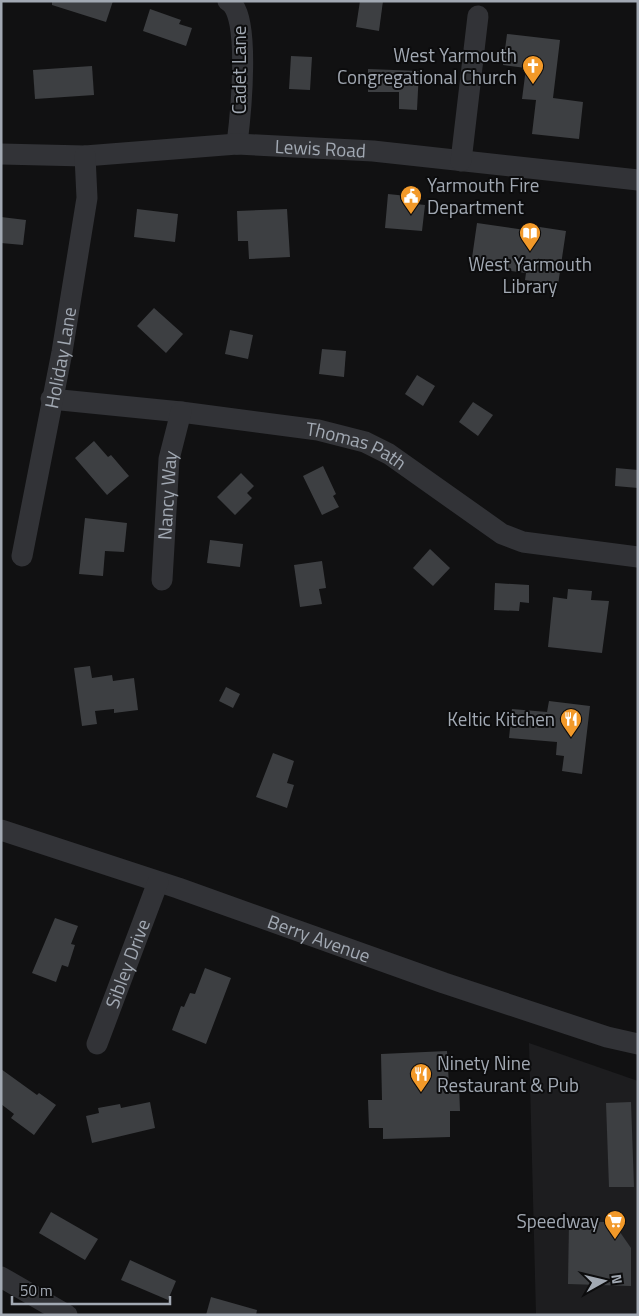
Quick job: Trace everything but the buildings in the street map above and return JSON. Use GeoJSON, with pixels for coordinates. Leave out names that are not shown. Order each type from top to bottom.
{"type":"FeatureCollection","features":[{"type":"Feature","properties":{"kind":"street","name":"Cadet Lane"},"geometry":{"type":"LineString","coordinates":[[236,4],[242,30],[238,144]]}},
{"type":"Feature","properties":{"kind":"street"},"geometry":{"type":"LineString","coordinates":[[461,161],[478,16]]}},
{"type":"Feature","properties":{"kind":"street","name":"Lewis Road"},"geometry":{"type":"LineString","coordinates":[[1,154],[85,156],[238,144],[373,151],[638,180]]}},
{"type":"Feature","properties":{"kind":"street","name":"Holiday Lane"},"geometry":{"type":"LineString","coordinates":[[22,556],[51,399],[62,352],[87,198],[85,156]]}},
{"type":"Feature","properties":{"kind":"street","name":"Thomas Path"},"geometry":{"type":"LineString","coordinates":[[51,399],[181,412],[318,430],[365,442],[389,454],[502,534],[523,542],[638,557]]}},
{"type":"Feature","properties":{"kind":"street","name":"Nancy Way"},"geometry":{"type":"LineString","coordinates":[[162,580],[169,459],[181,412]]}},
{"type":"Feature","properties":{"kind":"street","name":"Berry Avenue"},"geometry":{"type":"LineString","coordinates":[[1,830],[158,882],[453,986],[607,1037],[638,1044]]}},
{"type":"Feature","properties":{"kind":"street","name":"Sibley Drive"},"geometry":{"type":"LineString","coordinates":[[97,1044],[158,882]]}},
{"type":"Feature","properties":{"kind":"street"},"geometry":{"type":"LineString","coordinates":[[1,1278],[67,1315]]}},
{"type":"Feature","properties":{"kind":"shaded area"},"geometry":{"type":"Polygon","coordinates":[[[529,1043],[638,1081],[638,1315],[536,1315],[529,1043]]]}},
{"type":"Feature","properties":{"kind":"place","name":"West Yarmouth Congregational Church"},"geometry":{"type":"Point","coordinates":[533,85]}},
{"type":"Feature","properties":{"kind":"place","name":"Yarmouth Fire Department"},"geometry":{"type":"Point","coordinates":[411,215]}},
{"type":"Feature","properties":{"kind":"place","name":"West Yarmouth Library"},"geometry":{"type":"Point","coordinates":[530,252]}},
{"type":"Feature","properties":{"kind":"place","name":"Keltic Kitchen"},"geometry":{"type":"Point","coordinates":[571,738]}},
{"type":"Feature","properties":{"kind":"place","name":"Ninety Nine Restaurant & Pub"},"geometry":{"type":"Point","coordinates":[421,1093]}},
{"type":"Feature","properties":{"kind":"place","name":"Speedway"},"geometry":{"type":"Point","coordinates":[615,1240]}}]}
